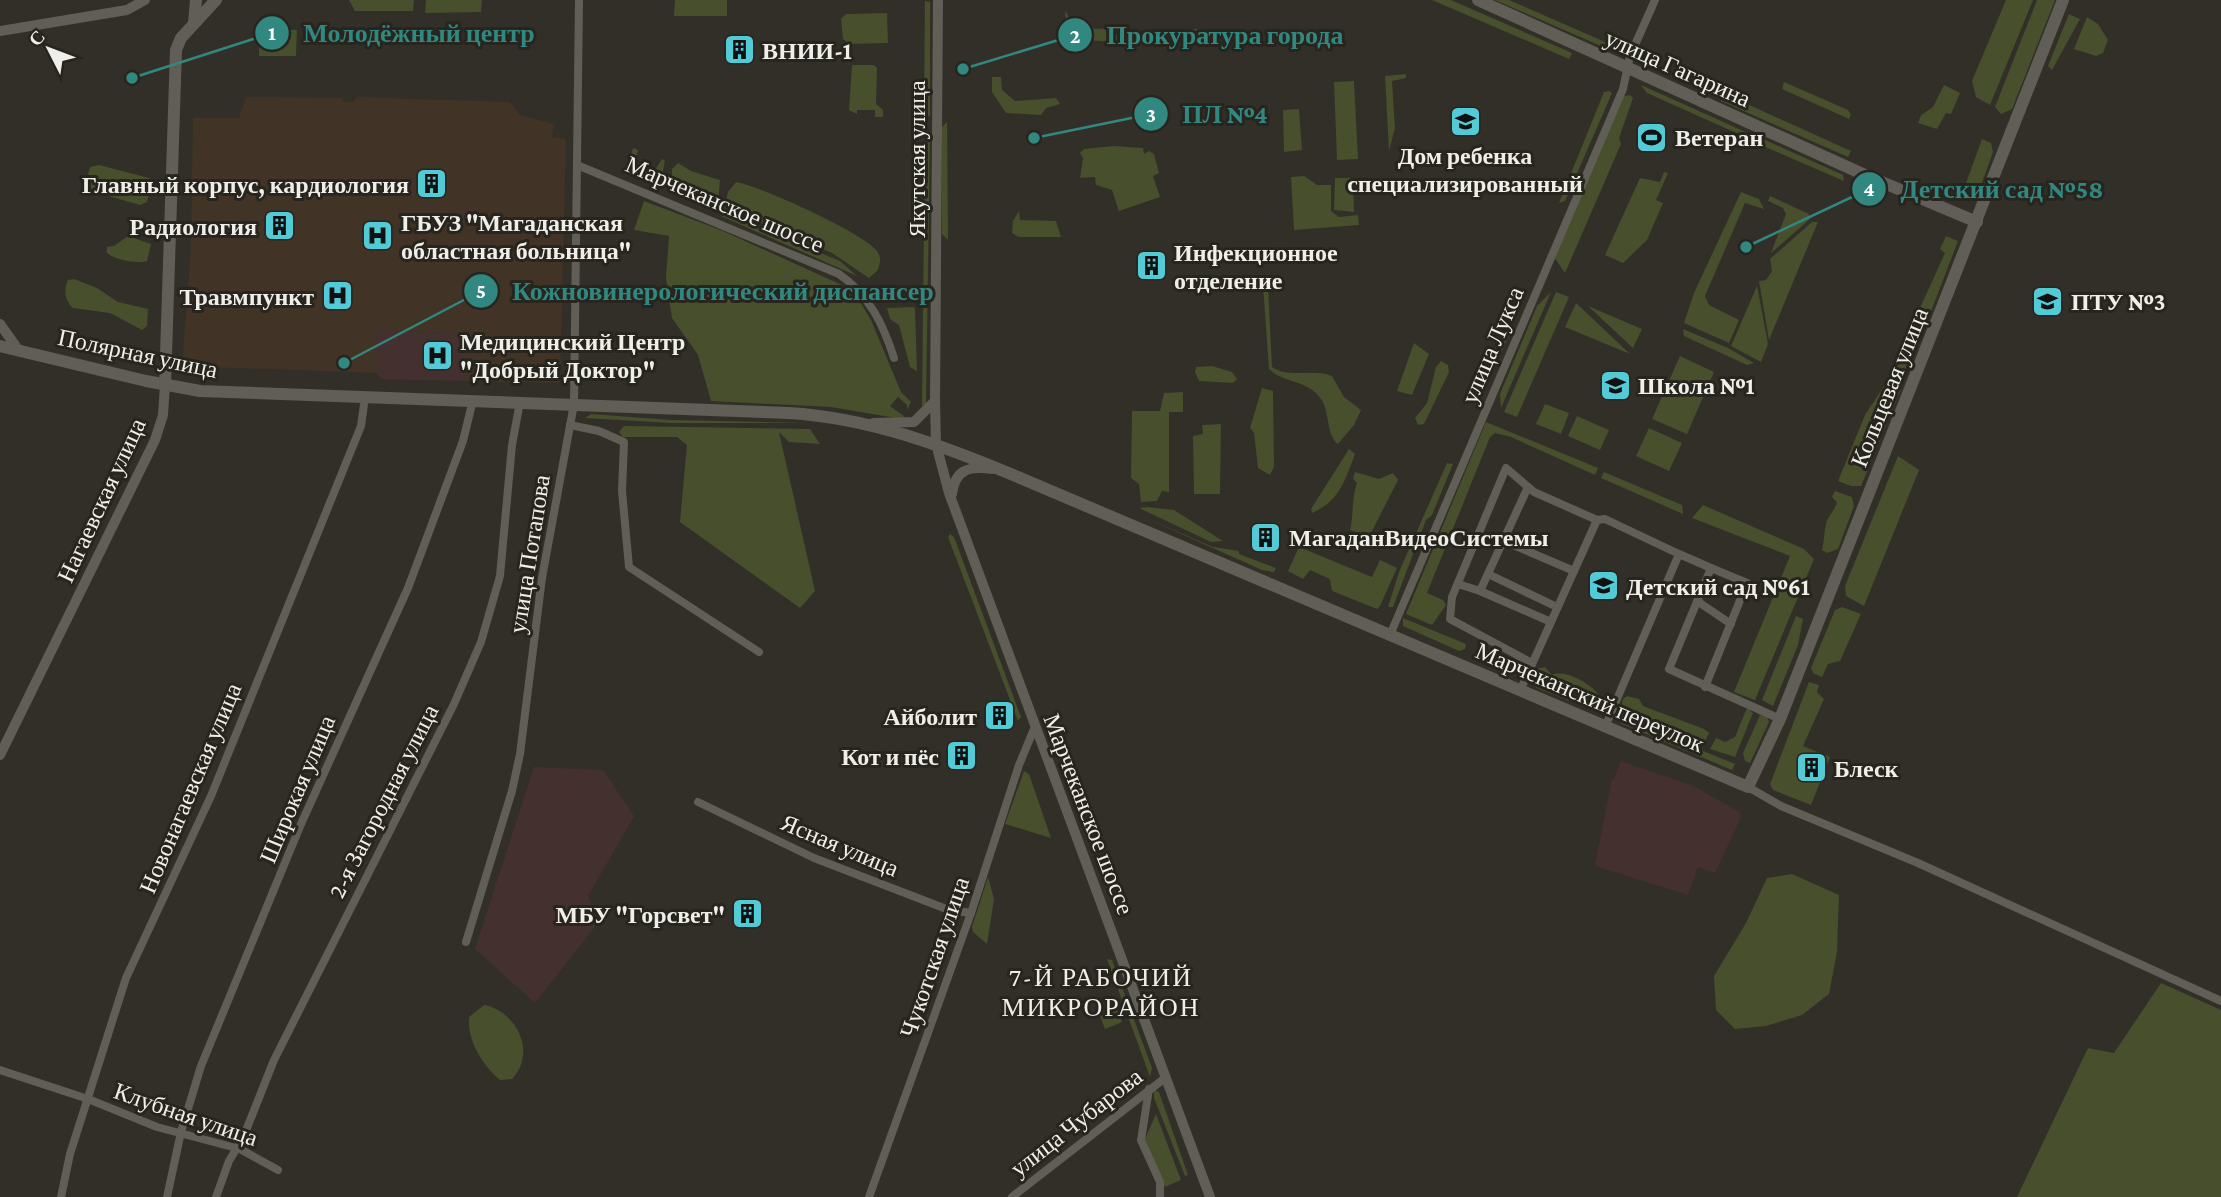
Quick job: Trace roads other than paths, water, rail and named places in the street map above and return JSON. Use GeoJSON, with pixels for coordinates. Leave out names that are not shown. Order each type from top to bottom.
{"type":"FeatureCollection","features":[{"type":"Feature","properties":{"kind":"main road","name":"Нагаевская улица"},"geometry":{"type":"LineString","coordinates":[[165,385],[176,50],[179,41],[194,24],[196,0]]}},
{"type":"Feature","properties":{"kind":"main road"},"geometry":{"type":"LineString","coordinates":[[194,24],[216,0]]}},
{"type":"Feature","properties":{"kind":"main road","name":"улица Гагарина"},"geometry":{"type":"LineString","coordinates":[[1478,0],[1865,175],[1977,222]]}},
{"type":"Feature","properties":{"kind":"main road","name":"Кольцевая улица"},"geometry":{"type":"LineString","coordinates":[[1748,788],[1780,719],[2063,0]]}},
{"type":"Feature","properties":{"kind":"main road","name":"Полярная улица"},"geometry":{"type":"LineString","coordinates":[[0,346],[165,385],[227,392],[789,413],[862,422],[936,444]]}},
{"type":"Feature","properties":{"kind":"main road","name":"Марчеканский переулок"},"geometry":{"type":"LineString","coordinates":[[936,444],[1748,788]]}},
{"type":"Feature","properties":{"kind":"street"},"geometry":{"type":"LineString","coordinates":[[0,32],[127,10],[145,0]]}},
{"type":"Feature","properties":{"kind":"street","name":"улица Потапова"},"geometry":{"type":"LineString","coordinates":[[466,942],[512,791],[520,754],[544,565],[574,404],[579,0]]}},
{"type":"Feature","properties":{"kind":"street","name":"Якутская улица"},"geometry":{"type":"LineString","coordinates":[[936,444],[937,0]]}},
{"type":"Feature","properties":{"kind":"street","name":"улица Лукса"},"geometry":{"type":"LineString","coordinates":[[1390,635],[1623,89],[1655,0]]}},
{"type":"Feature","properties":{"kind":"street","name":"Марчеканское шоссе"},"geometry":{"type":"LineString","coordinates":[[577,165],[839,274],[864,295],[886,334],[894,358]]}},
{"type":"Feature","properties":{"kind":"street"},"geometry":{"type":"LineString","coordinates":[[0,324],[17,348]]}},
{"type":"Feature","properties":{"kind":"street","name":"Нагаевская улица"},"geometry":{"type":"LineString","coordinates":[[0,755],[149,454],[161,422],[165,385]]}},
{"type":"Feature","properties":{"kind":"street","name":"Новонагаевская улица"},"geometry":{"type":"LineString","coordinates":[[61,1197],[125,978],[172,886],[211,796],[360,426],[365,397]]}},
{"type":"Feature","properties":{"kind":"street","name":"Широкая улица"},"geometry":{"type":"LineString","coordinates":[[167,1197],[181,1132],[201,1066],[301,824],[408,588],[463,440],[473,400]]}},
{"type":"Feature","properties":{"kind":"street"},"geometry":{"type":"LineString","coordinates":[[862,422],[914,422],[935,401]]}},
{"type":"Feature","properties":{"kind":"street","name":"2-я Загородная улица"},"geometry":{"type":"LineString","coordinates":[[216,1197],[274,1060],[454,704],[481,642],[500,576],[512,445],[520,402]]}},
{"type":"Feature","properties":{"kind":"street"},"geometry":{"type":"LineString","coordinates":[[570,425],[599,431],[624,442],[622,491],[629,567],[759,652]]}},
{"type":"Feature","properties":{"kind":"street","name":"Марчеканское шоссе"},"geometry":{"type":"LineString","coordinates":[[936,444],[950,496],[1034,729],[1210,1197]]}},
{"type":"Feature","properties":{"kind":"street"},"geometry":{"type":"LineString","coordinates":[[950,496],[953,481],[964,470],[974,467],[1004,471]]}},
{"type":"Feature","properties":{"kind":"street"},"geometry":{"type":"LineString","coordinates":[[1532,663],[1450,619],[1458,584],[1506,468],[1528,487],[1597,520],[1605,519],[1747,583],[1705,687]]}},
{"type":"Feature","properties":{"kind":"street"},"geometry":{"type":"LineString","coordinates":[[1480,591],[1528,487]]}},
{"type":"Feature","properties":{"kind":"street"},"geometry":{"type":"LineString","coordinates":[[1520,691],[1597,520]]}},
{"type":"Feature","properties":{"kind":"street"},"geometry":{"type":"LineString","coordinates":[[1504,541],[1574,571]]}},
{"type":"Feature","properties":{"kind":"street"},"geometry":{"type":"LineString","coordinates":[[1605,727],[1679,554]]}},
{"type":"Feature","properties":{"kind":"street"},"geometry":{"type":"LineString","coordinates":[[1711,568],[1669,669],[1780,719]]}},
{"type":"Feature","properties":{"kind":"street"},"geometry":{"type":"LineString","coordinates":[[1488,574],[1557,607]]}},
{"type":"Feature","properties":{"kind":"street"},"geometry":{"type":"LineString","coordinates":[[1458,584],[1551,622]]}},
{"type":"Feature","properties":{"kind":"street"},"geometry":{"type":"LineString","coordinates":[[1697,601],[1731,624]]}},
{"type":"Feature","properties":{"kind":"street","name":"Чукотская улица"},"geometry":{"type":"LineString","coordinates":[[869,1197],[971,913],[1019,765],[1034,729]]}},
{"type":"Feature","properties":{"kind":"street","name":"Марчеканский переулок"},"geometry":{"type":"LineString","coordinates":[[1748,788],[1782,806],[1941,873],[2221,1001]]}},
{"type":"Feature","properties":{"kind":"street","name":"Ясная улица"},"geometry":{"type":"LineString","coordinates":[[698,802],[814,858],[949,910],[971,913]]}},
{"type":"Feature","properties":{"kind":"street","name":"Клубная улица"},"geometry":{"type":"LineString","coordinates":[[0,1070],[88,1099],[157,1128],[235,1147],[278,1170]]}},
{"type":"Feature","properties":{"kind":"street","name":"улица Чубарова"},"geometry":{"type":"LineString","coordinates":[[1012,1197],[1165,1078]]}},
{"type":"Feature","properties":{"kind":"street"},"geometry":{"type":"LineString","coordinates":[[1149,1089],[1141,1140],[1160,1182],[1160,1197]]}},
{"type":"Feature","properties":{"kind":"place","name":"ВНИИ-1"},"geometry":{"type":"Point","coordinates":[739,50]}},
{"type":"Feature","properties":{"kind":"place","name":"Прокуратура города"},"geometry":{"type":"Point","coordinates":[963,69]}},
{"type":"Feature","properties":{"kind":"place","name":"Молодёжный центр"},"geometry":{"type":"Point","coordinates":[132,78]}},
{"type":"Feature","properties":{"kind":"place","name":"Дом ребенка специализированный"},"geometry":{"type":"Point","coordinates":[1465,121]}},
{"type":"Feature","properties":{"kind":"place","name":"Ветеран"},"geometry":{"type":"Point","coordinates":[1652,137]}},
{"type":"Feature","properties":{"kind":"place","name":"ПЛ №4"},"geometry":{"type":"Point","coordinates":[1034,138]}},
{"type":"Feature","properties":{"kind":"place","name":"Главный корпус, кардиология"},"geometry":{"type":"Point","coordinates":[432,184]}},
{"type":"Feature","properties":{"kind":"place","name":"Радиология"},"geometry":{"type":"Point","coordinates":[280,226]}},
{"type":"Feature","properties":{"kind":"place","name":"ГБУЗ \"Магаданская областная больница\""},"geometry":{"type":"Point","coordinates":[378,236]}},
{"type":"Feature","properties":{"kind":"place","name":"Детский сад №58"},"geometry":{"type":"Point","coordinates":[1746,247]}},
{"type":"Feature","properties":{"kind":"place","name":"Инфекционное отделение"},"geometry":{"type":"Point","coordinates":[1151,266]}},
{"type":"Feature","properties":{"kind":"place","name":"Травмпункт"},"geometry":{"type":"Point","coordinates":[337,296]}},
{"type":"Feature","properties":{"kind":"place","name":"ПТУ №3"},"geometry":{"type":"Point","coordinates":[2048,301]}},
{"type":"Feature","properties":{"kind":"place","name":"Медицинский Центр \"Добрый Доктор\""},"geometry":{"type":"Point","coordinates":[437,355]}},
{"type":"Feature","properties":{"kind":"place","name":"Кожновинерологический диспансер"},"geometry":{"type":"Point","coordinates":[344,363]}},
{"type":"Feature","properties":{"kind":"place","name":"Школа №1"},"geometry":{"type":"Point","coordinates":[1615,385]}},
{"type":"Feature","properties":{"kind":"place","name":"МагаданВидеоСистемы"},"geometry":{"type":"Point","coordinates":[1266,537]}},
{"type":"Feature","properties":{"kind":"place","name":"Детский сад №61"},"geometry":{"type":"Point","coordinates":[1603,586]}},
{"type":"Feature","properties":{"kind":"place","name":"Айболит"},"geometry":{"type":"Point","coordinates":[1000,716]}},
{"type":"Feature","properties":{"kind":"place","name":"Кот и пёс"},"geometry":{"type":"Point","coordinates":[962,756]}},
{"type":"Feature","properties":{"kind":"place","name":"Блеск"},"geometry":{"type":"Point","coordinates":[1811,768]}},
{"type":"Feature","properties":{"kind":"place","name":"МБУ \"Горсвет\""},"geometry":{"type":"Point","coordinates":[748,914]}},
{"type":"Feature","properties":{"kind":"district","name":"7-Й РАБОЧИЙ МИКРОРАЙОН"},"geometry":{"type":"Point","coordinates":[1101,992]}}]}
